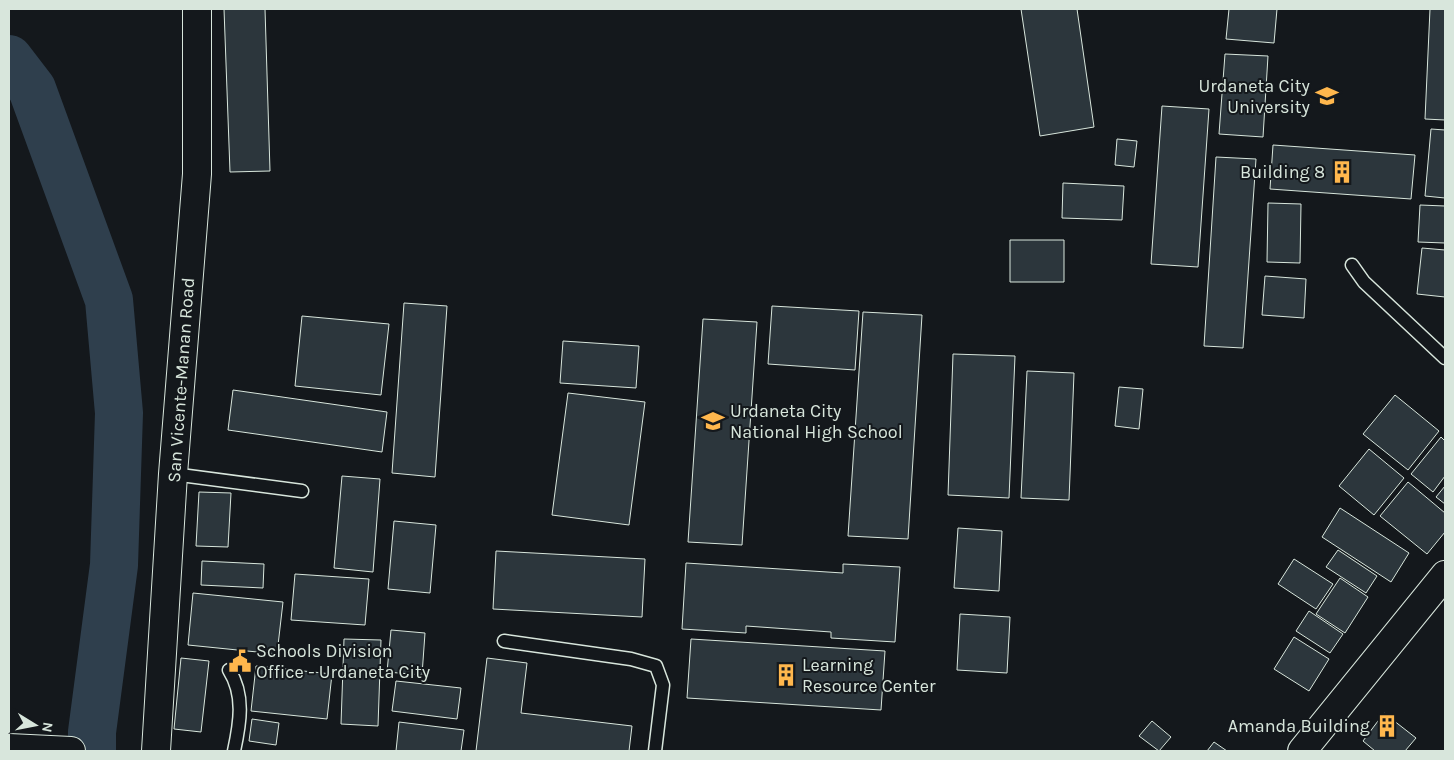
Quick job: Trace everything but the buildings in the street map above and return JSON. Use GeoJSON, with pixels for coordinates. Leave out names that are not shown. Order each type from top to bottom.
{"type":"FeatureCollection","features":[{"type":"Feature","properties":{"kind":"street","name":"San Vicente-Manan Road"},"geometry":{"type":"LineString","coordinates":[[156,751],[173,474],[197,174],[197,9]]}},
{"type":"Feature","properties":{"kind":"street"},"geometry":{"type":"LineString","coordinates":[[1302,751],[1445,575]]}},
{"type":"Feature","properties":{"kind":"street"},"geometry":{"type":"LineString","coordinates":[[9,748],[71,751]]}},
{"type":"Feature","properties":{"kind":"lane"},"geometry":{"type":"LineString","coordinates":[[1352,265],[1364,282],[1445,358]]}},
{"type":"Feature","properties":{"kind":"lane"},"geometry":{"type":"LineString","coordinates":[[173,474],[302,491]]}},
{"type":"Feature","properties":{"kind":"lane"},"geometry":{"type":"LineString","coordinates":[[504,641],[632,659],[656,666],[663,686],[655,751]]}},
{"type":"Feature","properties":{"kind":"lane"},"geometry":{"type":"LineString","coordinates":[[229,670],[238,683],[240,710],[234,751]]}},
{"type":"Feature","properties":{"kind":"waterway"},"geometry":{"type":"LineString","coordinates":[[9,59],[32,89],[109,300],[119,413],[114,565],[92,732],[92,751]]}},
{"type":"Feature","properties":{"kind":"place","name":"Urdaneta City University"},"geometry":{"type":"Point","coordinates":[1327,96]}},
{"type":"Feature","properties":{"kind":"place","name":"Building 8"},"geometry":{"type":"Point","coordinates":[1342,172]}},
{"type":"Feature","properties":{"kind":"place","name":"Urdaneta City National High School"},"geometry":{"type":"Point","coordinates":[713,421]}},
{"type":"Feature","properties":{"kind":"place","name":"Schools Division Office - Urdaneta City"},"geometry":{"type":"Point","coordinates":[240,661]}},
{"type":"Feature","properties":{"kind":"place","name":"Learning Resource Center"},"geometry":{"type":"Point","coordinates":[786,675]}},
{"type":"Feature","properties":{"kind":"place","name":"Amanda Building"},"geometry":{"type":"Point","coordinates":[1387,726]}}]}
